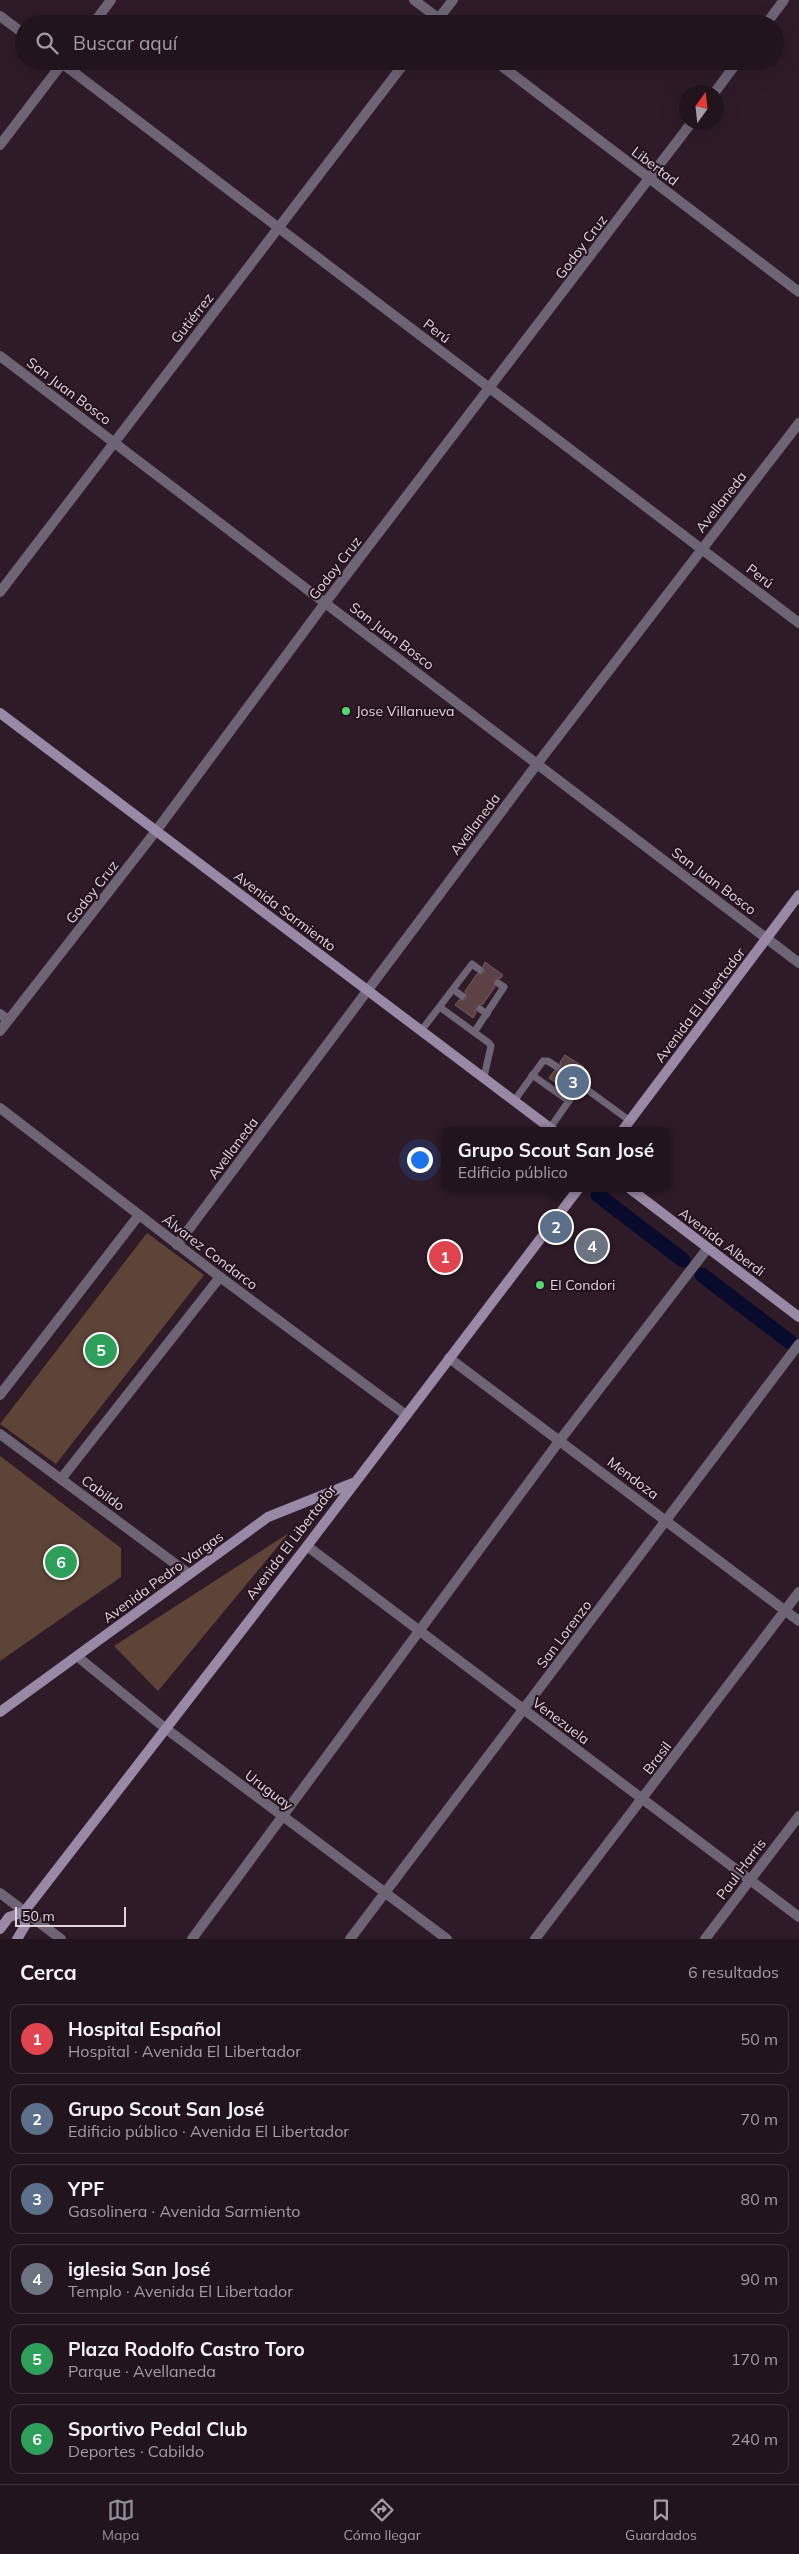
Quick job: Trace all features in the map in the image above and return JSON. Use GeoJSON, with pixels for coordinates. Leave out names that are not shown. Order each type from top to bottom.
{"type":"FeatureCollection","features":[{"type":"Feature","properties":{"kind":"main road","name":"Avenida Sarmiento"},"geometry":{"type":"LineString","coordinates":[[0,714],[549,1127]]}},
{"type":"Feature","properties":{"kind":"main road","name":"Avenida El Libertador"},"geometry":{"type":"LineString","coordinates":[[625,1127],[799,895]]}},
{"type":"Feature","properties":{"kind":"main road","name":"Avenida El Libertador"},"geometry":{"type":"LineString","coordinates":[[0,1929],[9,1917],[24,1912],[307,1546],[576,1192]]}},
{"type":"Feature","properties":{"kind":"main road","name":"Avenida Alberdi"},"geometry":{"type":"LineString","coordinates":[[635,1192],[799,1317]]}},
{"type":"Feature","properties":{"kind":"main road","name":"Avenida Pedro Vargas"},"geometry":{"type":"LineString","coordinates":[[0,1712],[268,1518],[353,1483]]}},
{"type":"Feature","properties":{"kind":"main road","name":"Avenida El Libertador"},"geometry":{"type":"LineString","coordinates":[[17,1939],[25,1926],[24,1912]]}},
{"type":"Feature","properties":{"kind":"street"},"geometry":{"type":"LineString","coordinates":[[100,15],[111,0]]}},
{"type":"Feature","properties":{"kind":"street"},"geometry":{"type":"LineString","coordinates":[[414,0],[432,15]]}},
{"type":"Feature","properties":{"kind":"street"},"geometry":{"type":"LineString","coordinates":[[444,15],[453,0]]}},
{"type":"Feature","properties":{"kind":"street"},"geometry":{"type":"LineString","coordinates":[[773,15],[784,0]]}},
{"type":"Feature","properties":{"kind":"street"},"geometry":{"type":"LineString","coordinates":[[0,16],[15,27]]}},
{"type":"Feature","properties":{"kind":"street"},"geometry":{"type":"LineString","coordinates":[[0,145],[56,70]]}},
{"type":"Feature","properties":{"kind":"street","name":"Perú"},"geometry":{"type":"LineString","coordinates":[[72,70],[799,623]]}},
{"type":"Feature","properties":{"kind":"street","name":"Gutiérrez"},"geometry":{"type":"LineString","coordinates":[[0,592],[399,70]]}},
{"type":"Feature","properties":{"kind":"street","name":"Libertad"},"geometry":{"type":"LineString","coordinates":[[507,70],[799,292]]}},
{"type":"Feature","properties":{"kind":"street"},"geometry":{"type":"LineString","coordinates":[[720,85],[731,70]]}},
{"type":"Feature","properties":{"kind":"street","name":"Godoy Cruz"},"geometry":{"type":"LineString","coordinates":[[0,1031],[4,1017],[156,831],[325,603],[686,130]]}},
{"type":"Feature","properties":{"kind":"street","name":"San Juan Bosco"},"geometry":{"type":"LineString","coordinates":[[0,356],[799,963]]}},
{"type":"Feature","properties":{"kind":"street","name":"Avellaneda"},"geometry":{"type":"LineString","coordinates":[[178,1245],[537,764],[799,423]]}},
{"type":"Feature","properties":{"kind":"street","name":"Álvarez Condarco"},"geometry":{"type":"LineString","coordinates":[[0,1108],[220,1277],[406,1415]]}},
{"type":"Feature","properties":{"kind":"street"},"geometry":{"type":"LineString","coordinates":[[0,1395],[140,1215]]}},
{"type":"Feature","properties":{"kind":"street"},"geometry":{"type":"LineString","coordinates":[[192,1939],[560,1440],[708,1249]]}},
{"type":"Feature","properties":{"kind":"street"},"geometry":{"type":"LineString","coordinates":[[61,1479],[220,1277]]}},
{"type":"Feature","properties":{"kind":"street","name":"San Lorenzo"},"geometry":{"type":"LineString","coordinates":[[350,1939],[799,1344]]}},
{"type":"Feature","properties":{"kind":"street","name":"Mendoza"},"geometry":{"type":"LineString","coordinates":[[449,1358],[799,1621]]}},
{"type":"Feature","properties":{"kind":"street","name":"Cabildo"},"geometry":{"type":"LineString","coordinates":[[0,1434],[189,1574]]}},
{"type":"Feature","properties":{"kind":"street","name":"Venezuela"},"geometry":{"type":"LineString","coordinates":[[307,1546],[799,1917]]}},
{"type":"Feature","properties":{"kind":"street","name":"Brasil"},"geometry":{"type":"LineString","coordinates":[[534,1939],[643,1800],[799,1592]]}},
{"type":"Feature","properties":{"kind":"street","name":"Uruguay"},"geometry":{"type":"LineString","coordinates":[[78,1657],[165,1728],[448,1939]]}},
{"type":"Feature","properties":{"kind":"street","name":"Paul Harris"},"geometry":{"type":"LineString","coordinates":[[705,1939],[799,1816]]}},
{"type":"Feature","properties":{"kind":"street"},"geometry":{"type":"LineString","coordinates":[[0,1893],[61,1939]]}},
{"type":"Feature","properties":{"kind":"lane"},"geometry":{"type":"LineString","coordinates":[[422,1032],[472,964],[480,970]]}},
{"type":"Feature","properties":{"kind":"lane"},"geometry":{"type":"LineString","coordinates":[[475,1031],[504,987],[498,983]]}},
{"type":"Feature","properties":{"kind":"lane"},"geometry":{"type":"LineString","coordinates":[[454,990],[462,996]]}},
{"type":"Feature","properties":{"kind":"lane"},"geometry":{"type":"LineString","coordinates":[[441,1008],[475,1031],[491,1046],[484,1078]]}},
{"type":"Feature","properties":{"kind":"lane"},"geometry":{"type":"LineString","coordinates":[[480,1009],[487,1014]]}},
{"type":"Feature","properties":{"kind":"lane"},"geometry":{"type":"LineString","coordinates":[[514,1101],[545,1060],[557,1067]]}},
{"type":"Feature","properties":{"kind":"lane"},"geometry":{"type":"LineString","coordinates":[[532,1075],[569,1101]]}},
{"type":"Feature","properties":{"kind":"lane"},"geometry":{"type":"LineString","coordinates":[[553,1127],[569,1101],[577,1083],[630,1121]]}},
{"type":"Feature","properties":{"kind":"shaded area"},"geometry":{"type":"Polygon","coordinates":[[[147,1233],[204,1275],[56,1464],[0,1424],[147,1233]]]}},
{"type":"Feature","properties":{"kind":"shaded area"},"geometry":{"type":"Polygon","coordinates":[[[0,1456],[121,1548],[121,1577],[0,1661],[0,1456]]]}},
{"type":"Feature","properties":{"kind":"shaded area"},"geometry":{"type":"Polygon","coordinates":[[[289,1533],[158,1691],[114,1646],[289,1533]]]}},
{"type":"Feature","properties":{"kind":"building"},"geometry":{"type":"Polygon","coordinates":[[[485,962],[503,975],[501,978],[494,980],[495,987],[483,1004],[476,1006],[476,1013],[473,1018],[455,1005],[459,1000],[466,999],[465,991],[477,974],[484,973],[483,966],[485,962]]]}},
{"type":"Feature","properties":{"kind":"building"},"geometry":{"type":"Polygon","coordinates":[[[565,1055],[584,1067],[577,1076],[569,1077],[571,1085],[567,1091],[549,1078],[554,1071],[561,1070],[560,1062],[565,1055]]]}},
{"type":"Feature","properties":{"kind":"waterway"},"geometry":{"type":"LineString","coordinates":[[598,1195],[683,1260]]}},
{"type":"Feature","properties":{"kind":"waterway"},"geometry":{"type":"LineString","coordinates":[[702,1275],[790,1342]]}},
{"type":"Feature","properties":{"kind":"place","name":"Jose Villanueva"},"geometry":{"type":"Point","coordinates":[346,711]}},
{"type":"Feature","properties":{"kind":"place","name":"YPF"},"geometry":{"type":"Point","coordinates":[573,1082]}},
{"type":"Feature","properties":{"kind":"place","name":"Grupo Scout San José"},"geometry":{"type":"Point","coordinates":[556,1227]}},
{"type":"Feature","properties":{"kind":"place","name":"iglesia San José"},"geometry":{"type":"Point","coordinates":[592,1246]}},
{"type":"Feature","properties":{"kind":"place","name":"Hospital Español"},"geometry":{"type":"Point","coordinates":[445,1257]}},
{"type":"Feature","properties":{"kind":"place","name":"El Condori"},"geometry":{"type":"Point","coordinates":[540,1285]}},
{"type":"Feature","properties":{"kind":"place","name":"Plaza Rodolfo Castro Toro"},"geometry":{"type":"Point","coordinates":[101,1350]}},
{"type":"Feature","properties":{"kind":"place","name":"Sportivo Pedal Club"},"geometry":{"type":"Point","coordinates":[61,1562]}}]}
